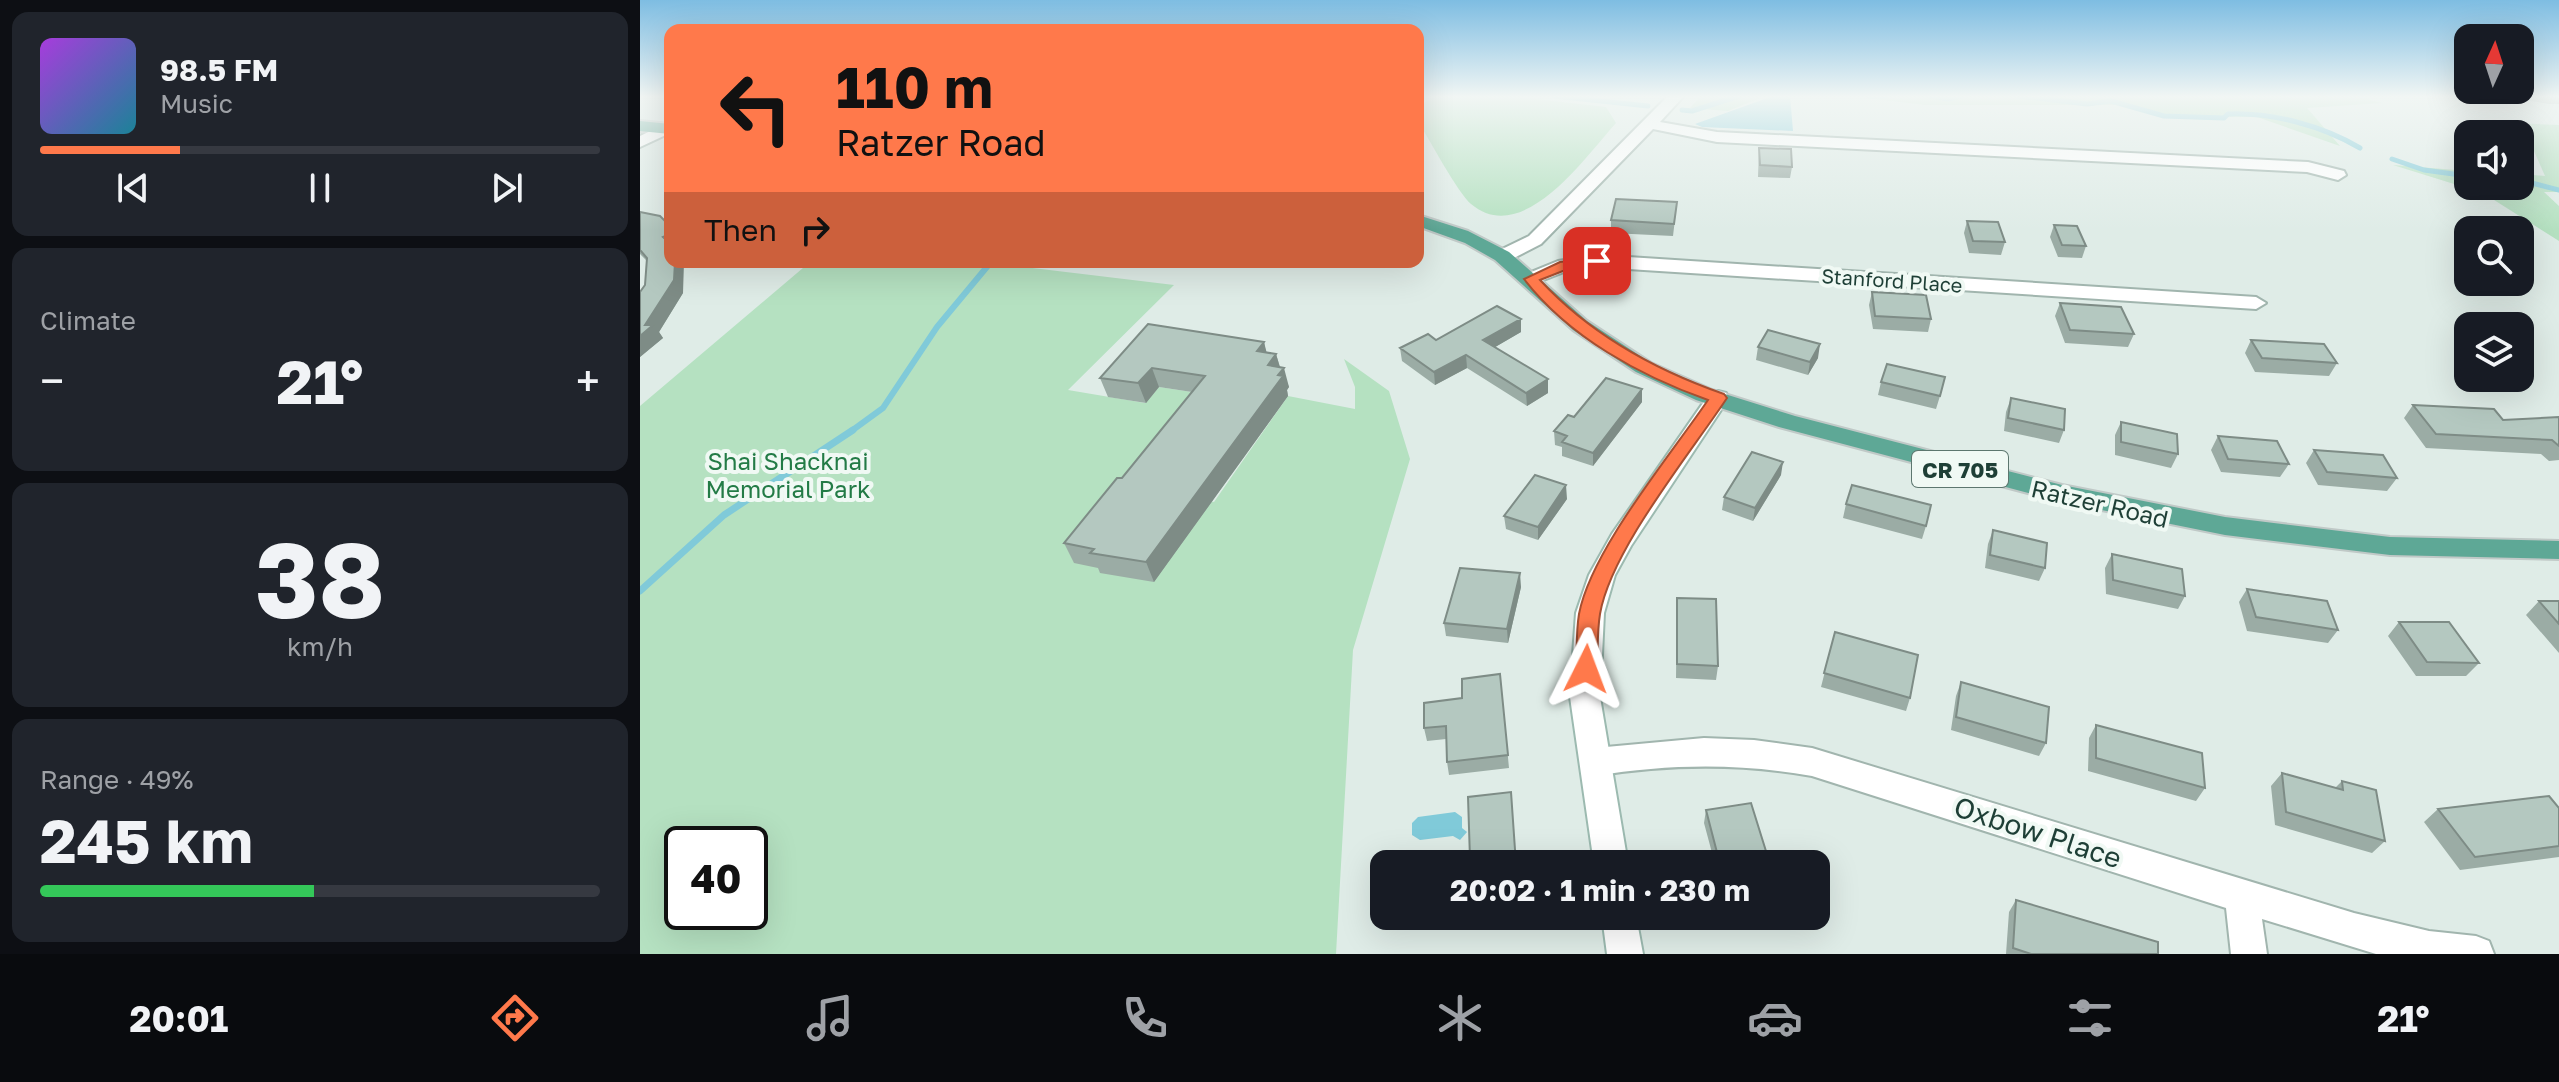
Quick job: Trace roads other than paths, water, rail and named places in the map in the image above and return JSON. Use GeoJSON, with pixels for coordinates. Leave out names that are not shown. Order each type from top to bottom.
{"type":"FeatureCollection","features":[{"type":"Feature","properties":{"kind":"main road","name":"Ratzer Road"},"geometry":{"type":"LineString","coordinates":[[1424,222],[1503,256],[1603,343],[1676,383],[1998,479],[2171,519],[2337,542],[2483,551],[2559,550]]}},
{"type":"Feature","properties":{"kind":"street"},"geometry":{"type":"LineString","coordinates":[[1503,256],[1535,240],[1633,141]]}},
{"type":"Feature","properties":{"kind":"street"},"geometry":{"type":"LineString","coordinates":[[1786,141],[2308,167],[2338,175]]}},
{"type":"Feature","properties":{"kind":"street","name":"Stanford Place"},"geometry":{"type":"LineString","coordinates":[[1531,279],[1565,265],[1597,261],[2256,303]]}},
{"type":"Feature","properties":{"kind":"street"},"geometry":{"type":"LineString","coordinates":[[1609,850],[1585,697],[1590,613],[1602,575],[1621,541],[1718,398]]}},
{"type":"Feature","properties":{"kind":"street","name":"Oxbow Place"},"geometry":{"type":"LineString","coordinates":[[1595,762],[1659,751],[1697,749],[1754,751],[1812,762],[2354,931],[2429,949],[2476,954]]}},
{"type":"Feature","properties":{"kind":"street"},"geometry":{"type":"LineString","coordinates":[[2242,896],[2249,954]]}},
{"type":"Feature","properties":{"kind":"street"},"geometry":{"type":"LineString","coordinates":[[1621,930],[1625,954]]}},
{"type":"Feature","properties":{"kind":"water"},"geometry":{"type":"Polygon","coordinates":[[[1455,812],[1462,817],[1462,828],[1467,832],[1460,840],[1453,836],[1420,840],[1412,835],[1412,823],[1418,817],[1455,812]]]}},
{"type":"Feature","properties":{"kind":"waterway"},"geometry":{"type":"LineString","coordinates":[[2347,141],[2360,148]]}},
{"type":"Feature","properties":{"kind":"waterway"},"geometry":{"type":"LineString","coordinates":[[2392,159],[2424,170],[2454,174]]}},
{"type":"Feature","properties":{"kind":"waterway"},"geometry":{"type":"LineString","coordinates":[[2534,184],[2559,190]]}},
{"type":"Feature","properties":{"kind":"waterway"},"geometry":{"type":"LineString","coordinates":[[850,432],[883,408],[937,327],[986,268]]}},
{"type":"Feature","properties":{"kind":"waterway"},"geometry":{"type":"LineString","coordinates":[[640,591],[724,515],[850,432]]}},
{"type":"Feature","properties":{"kind":"park label","name":"Shai Shacknai Memorial Park"},"geometry":{"type":"Point","coordinates":[788,474]}}]}
